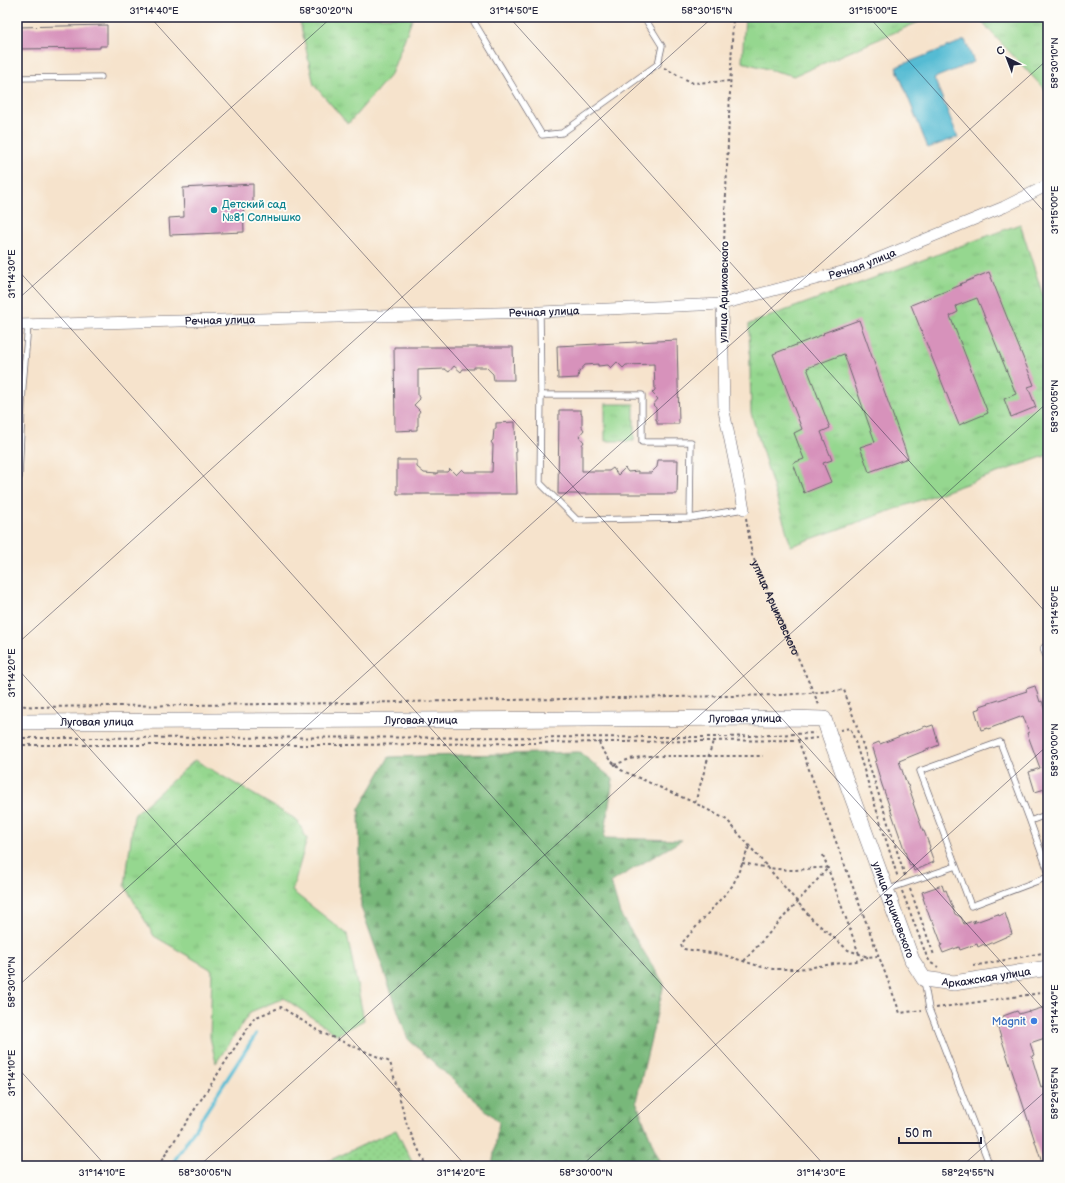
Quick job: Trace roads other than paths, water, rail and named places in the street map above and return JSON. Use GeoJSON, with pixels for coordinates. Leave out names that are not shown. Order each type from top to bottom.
{"type":"FeatureCollection","features":[{"type":"Feature","properties":{"kind":"street","name":"Речная улица"},"geometry":{"type":"LineString","coordinates":[[22,325],[540,312],[722,304],[853,269],[1004,207],[1048,185]]}},
{"type":"Feature","properties":{"kind":"street","name":"улица Арциховского"},"geometry":{"type":"LineString","coordinates":[[722,304],[724,411],[744,509]]}},
{"type":"Feature","properties":{"kind":"street","name":"Луговая улица"},"geometry":{"type":"LineString","coordinates":[[17,722],[791,718],[827,729]]}},
{"type":"Feature","properties":{"kind":"street","name":"улица Арциховского"},"geometry":{"type":"LineString","coordinates":[[827,729],[912,960],[924,979]]}},
{"type":"Feature","properties":{"kind":"street","name":"Аркажская улица"},"geometry":{"type":"LineString","coordinates":[[924,979],[954,983],[1048,968]]}},
{"type":"Feature","properties":{"kind":"lane"},"geometry":{"type":"LineString","coordinates":[[471,17],[542,135],[562,133],[658,64],[662,46],[644,17]]}},
{"type":"Feature","properties":{"kind":"lane"},"geometry":{"type":"LineString","coordinates":[[17,78],[101,77]]}},
{"type":"Feature","properties":{"kind":"lane"},"geometry":{"type":"LineString","coordinates":[[540,312],[540,483],[576,520],[690,518],[744,509]]}},
{"type":"Feature","properties":{"kind":"lane"},"geometry":{"type":"LineString","coordinates":[[18,477],[23,385],[22,325]]}},
{"type":"Feature","properties":{"kind":"lane"},"geometry":{"type":"LineString","coordinates":[[541,396],[642,395],[642,442],[692,442],[690,518]]}},
{"type":"Feature","properties":{"kind":"lane"},"geometry":{"type":"LineString","coordinates":[[1048,871],[1000,742],[920,771],[971,906],[1048,877]]}},
{"type":"Feature","properties":{"kind":"lane"},"geometry":{"type":"LineString","coordinates":[[1030,821],[1048,814]]}},
{"type":"Feature","properties":{"kind":"lane"},"geometry":{"type":"LineString","coordinates":[[886,890],[956,866]]}},
{"type":"Feature","properties":{"kind":"lane","name":"улица Арциховского"},"geometry":{"type":"LineString","coordinates":[[924,979],[929,1009],[990,1166]]}},
{"type":"Feature","properties":{"kind":"water"},"geometry":{"type":"Polygon","coordinates":[[[965,40],[974,62],[934,78],[958,137],[928,148],[896,67],[965,40]]]}},
{"type":"Feature","properties":{"kind":"waterway"},"geometry":{"type":"LineString","coordinates":[[171,1166],[256,1034]]}},
{"type":"Feature","properties":{"kind":"place","name":"Детский сад №81 Солнышко"},"geometry":{"type":"Point","coordinates":[214,210]}},
{"type":"Feature","properties":{"kind":"place","name":"Magnit"},"geometry":{"type":"Point","coordinates":[1034,1021]}}]}
